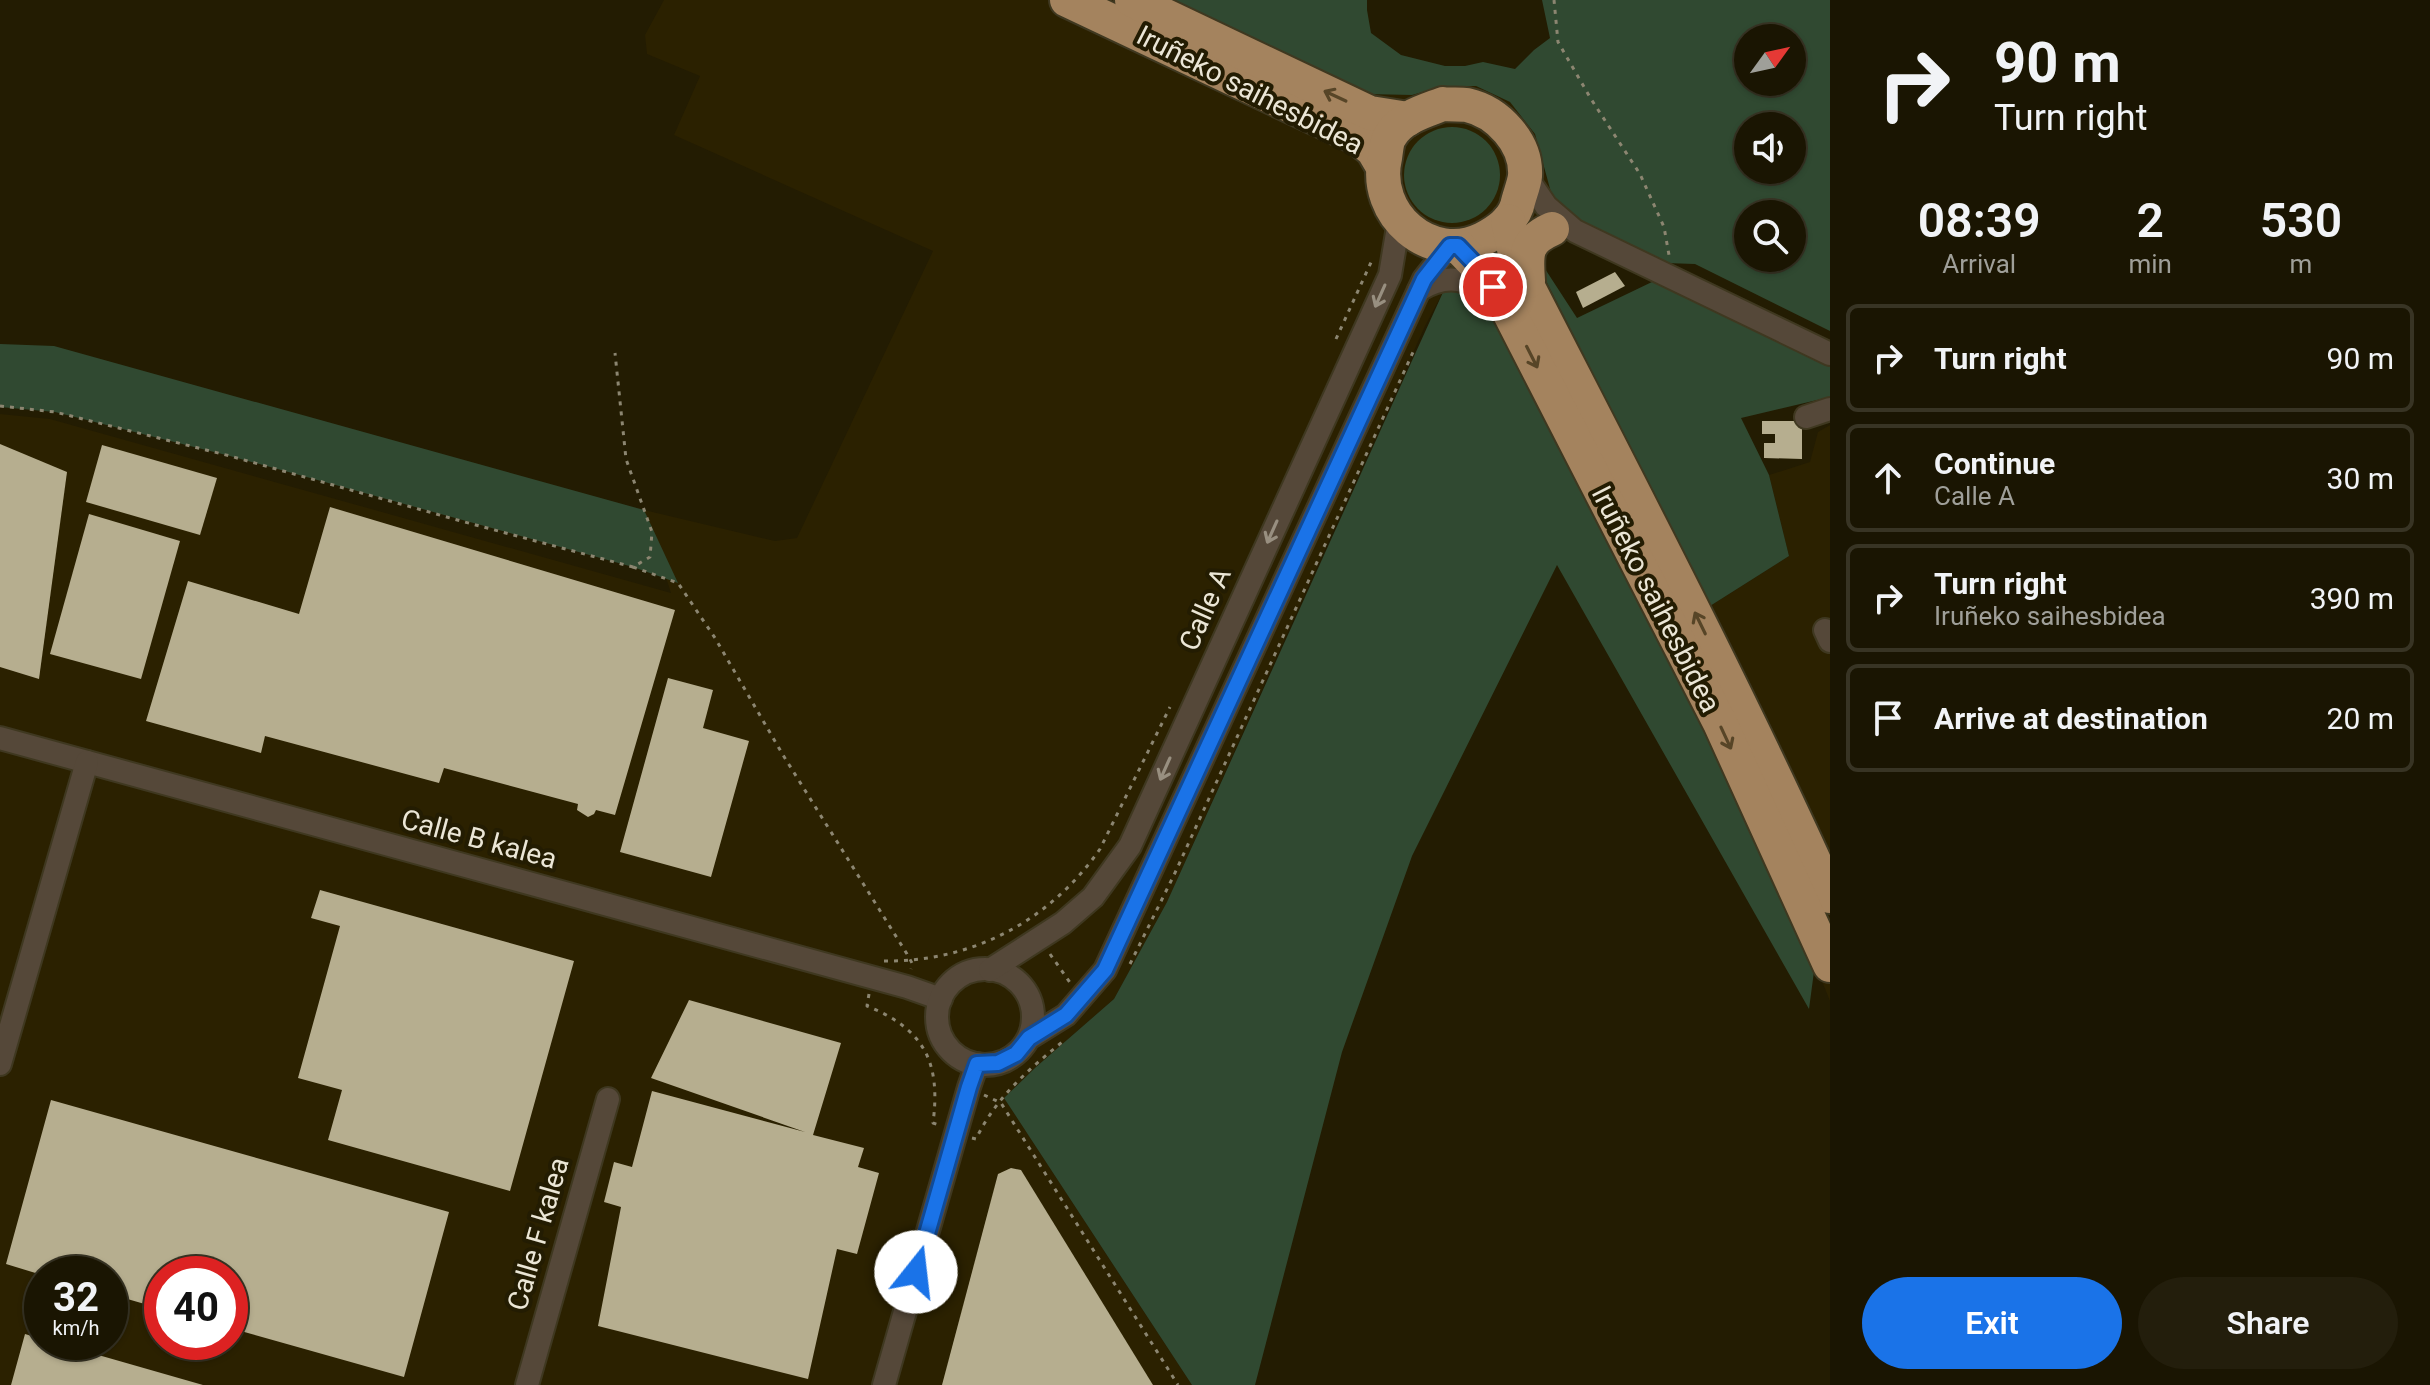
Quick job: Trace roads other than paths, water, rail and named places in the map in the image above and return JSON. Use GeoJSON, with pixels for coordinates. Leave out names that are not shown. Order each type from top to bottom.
{"type":"FeatureCollection","features":[{"type":"Feature","properties":{"kind":"highway","name":"Iruñeko saihesbidea"},"geometry":{"type":"LineString","coordinates":[[1067,0],[1357,137],[1373,150],[1383,167]]}},
{"type":"Feature","properties":{"kind":"highway","name":"Iruñeko saihesbidea"},"geometry":{"type":"LineString","coordinates":[[1132,0],[1370,113],[1408,119]]}},
{"type":"Feature","properties":{"kind":"highway"},"geometry":{"type":"LineString","coordinates":[[1443,104],[1467,105],[1490,114],[1509,130],[1521,151],[1525,175],[1515,211],[1494,234],[1477,242],[1454,246],[1431,243],[1413,234],[1399,221],[1383,186],[1383,167],[1390,135],[1408,119],[1443,104]]}},
{"type":"Feature","properties":{"kind":"highway","name":"Iruñeko saihesbidea"},"geometry":{"type":"LineString","coordinates":[[1508,221],[1514,249],[1517,297],[1720,723],[1830,965]]}},
{"type":"Feature","properties":{"kind":"highway","name":"Iruñeko saihesbidea"},"geometry":{"type":"LineString","coordinates":[[1517,297],[1529,246],[1539,235],[1564,230]]}},
{"type":"Feature","properties":{"kind":"highway","name":"Iruñeko saihesbidea"},"geometry":{"type":"LineString","coordinates":[[1454,246],[1517,297],[1717,657],[1830,896]]}},
{"type":"Feature","properties":{"kind":"street"},"geometry":{"type":"LineString","coordinates":[[1525,175],[1564,230]]}},
{"type":"Feature","properties":{"kind":"street","name":"Calle A"},"geometry":{"type":"LineString","coordinates":[[990,970],[1063,923],[1093,897],[1130,846],[1390,275],[1399,221]]}},
{"type":"Feature","properties":{"kind":"street"},"geometry":{"type":"LineString","coordinates":[[1508,221],[1564,230],[1830,354]]}},
{"type":"Feature","properties":{"kind":"street"},"geometry":{"type":"LineString","coordinates":[[1029,1038],[1033,1025],[1030,1000],[1014,979],[1003,972],[966,973],[947,988],[941,999],[938,1011],[941,1035],[955,1055],[977,1064],[998,1063],[1008,1060],[1029,1038],[1066,1015],[1105,970],[1424,279],[1454,246]]}},
{"type":"Feature","properties":{"kind":"street"},"geometry":{"type":"LineString","coordinates":[[1419,290],[1432,282],[1451,278],[1517,297]]}},
{"type":"Feature","properties":{"kind":"street"},"geometry":{"type":"LineString","coordinates":[[1806,417],[1830,409]]}},
{"type":"Feature","properties":{"kind":"street"},"geometry":{"type":"LineString","coordinates":[[1717,657],[1775,745],[1830,864]]}},
{"type":"Feature","properties":{"kind":"street","name":"Calle B kalea"},"geometry":{"type":"LineString","coordinates":[[0,738],[907,987],[941,999]]}},
{"type":"Feature","properties":{"kind":"street"},"geometry":{"type":"LineString","coordinates":[[0,1064],[87,762]]}},
{"type":"Feature","properties":{"kind":"street"},"geometry":{"type":"LineString","coordinates":[[884,1385],[977,1064]]}},
{"type":"Feature","properties":{"kind":"street","name":"Calle F kalea"},"geometry":{"type":"LineString","coordinates":[[527,1385],[608,1099]]}}]}
